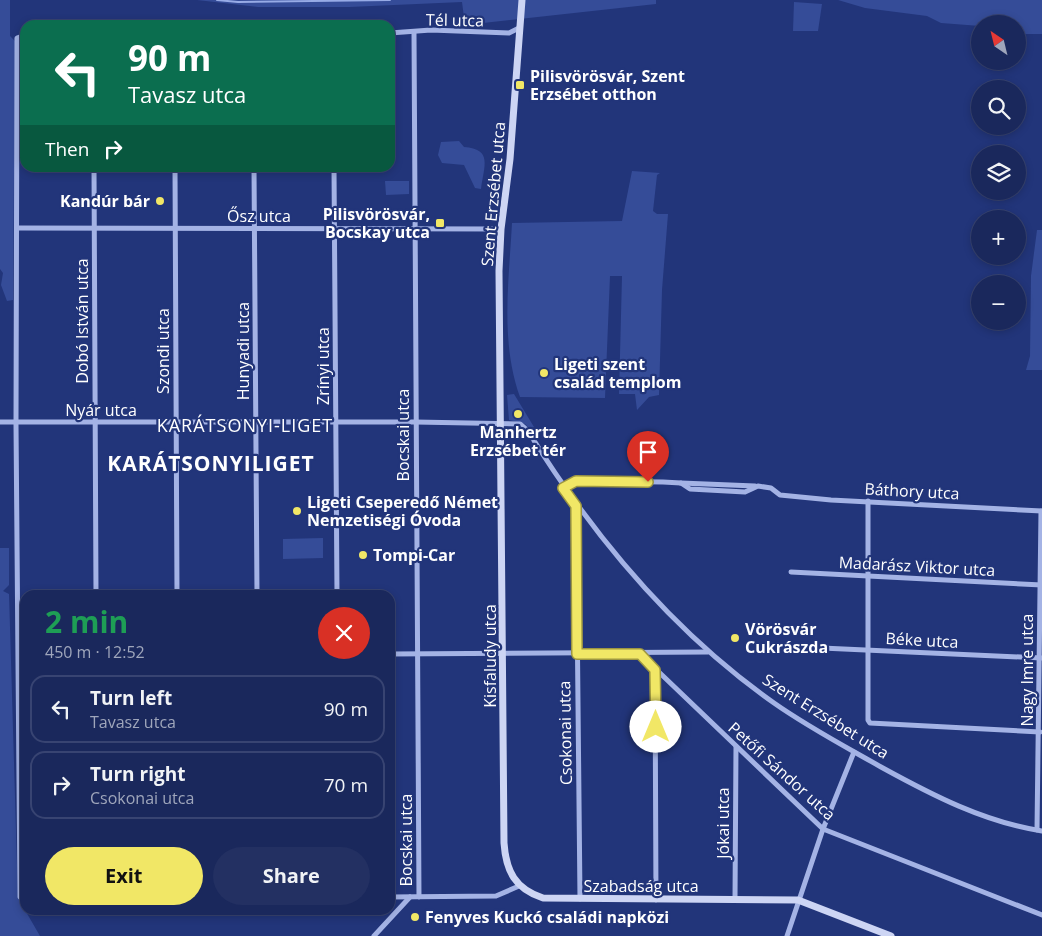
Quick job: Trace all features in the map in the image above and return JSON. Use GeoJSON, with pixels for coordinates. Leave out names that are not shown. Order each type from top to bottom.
{"type":"FeatureCollection","features":[{"type":"Feature","properties":{"kind":"street","name":"Szent Erzsébet utca"},"geometry":{"type":"LineString","coordinates":[[522,0],[510,159],[500,229],[499,306],[502,423],[522,426],[576,506],[668,614],[708,652],[775,704],[854,752],[930,794],[997,820],[1040,830]]}},
{"type":"Feature","properties":{"kind":"street","name":"Tél utca"},"geometry":{"type":"LineString","coordinates":[[395,33],[414,33],[431,30],[510,32],[519,28]]}},
{"type":"Feature","properties":{"kind":"street","name":"Bocskai utca"},"geometry":{"type":"LineString","coordinates":[[414,33],[414,422],[418,654],[418,897]]}},
{"type":"Feature","properties":{"kind":"street"},"geometry":{"type":"LineString","coordinates":[[20,37],[17,38],[16,424],[20,590]]}},
{"type":"Feature","properties":{"kind":"street","name":"Dobó István utca"},"geometry":{"type":"LineString","coordinates":[[94,172],[96,590]]}},
{"type":"Feature","properties":{"kind":"street","name":"Szondi utca"},"geometry":{"type":"LineString","coordinates":[[174,172],[177,590]]}},
{"type":"Feature","properties":{"kind":"street","name":"Hunyadi utca"},"geometry":{"type":"LineString","coordinates":[[254,172],[257,590]]}},
{"type":"Feature","properties":{"kind":"street","name":"Zrínyi utca"},"geometry":{"type":"LineString","coordinates":[[334,172],[337,590]]}},
{"type":"Feature","properties":{"kind":"street","name":"Ősz utca"},"geometry":{"type":"LineString","coordinates":[[18,228],[500,229]]}},
{"type":"Feature","properties":{"kind":"street","name":"Nyár utca"},"geometry":{"type":"LineString","coordinates":[[0,422],[16,424],[502,423]]}},
{"type":"Feature","properties":{"kind":"street","name":"Kisfaludy utca"},"geometry":{"type":"LineString","coordinates":[[502,423],[505,853],[510,874],[519,886]]}},
{"type":"Feature","properties":{"kind":"street"},"geometry":{"type":"LineString","coordinates":[[563,488],[576,481],[755,486]]}},
{"type":"Feature","properties":{"kind":"street"},"geometry":{"type":"LineString","coordinates":[[681,483],[690,489],[746,492],[755,486]]}},
{"type":"Feature","properties":{"kind":"street","name":"Báthory utca"},"geometry":{"type":"LineString","coordinates":[[755,486],[771,488],[780,495],[1042,511]]}},
{"type":"Feature","properties":{"kind":"street"},"geometry":{"type":"LineString","coordinates":[[868,501],[870,723],[1040,732]]}},
{"type":"Feature","properties":{"kind":"street","name":"Csokonai utca"},"geometry":{"type":"LineString","coordinates":[[576,506],[580,899]]}},
{"type":"Feature","properties":{"kind":"street","name":"Nagy Imre utca"},"geometry":{"type":"LineString","coordinates":[[1040,830],[1042,511]]}},
{"type":"Feature","properties":{"kind":"street","name":"Madarász Viktor utca"},"geometry":{"type":"LineString","coordinates":[[791,572],[1041,585]]}},
{"type":"Feature","properties":{"kind":"street","name":"Béke utca"},"geometry":{"type":"LineString","coordinates":[[800,648],[868,649],[1041,658]]}},
{"type":"Feature","properties":{"kind":"street"},"geometry":{"type":"LineString","coordinates":[[395,654],[640,654],[708,652]]}},
{"type":"Feature","properties":{"kind":"street","name":"Petőfi Sándor utca"},"geometry":{"type":"LineString","coordinates":[[640,654],[823,829],[1042,915]]}},
{"type":"Feature","properties":{"kind":"street"},"geometry":{"type":"LineString","coordinates":[[655,670],[656,900]]}},
{"type":"Feature","properties":{"kind":"street","name":"Jókai utca"},"geometry":{"type":"LineString","coordinates":[[735,900],[736,746]]}},
{"type":"Feature","properties":{"kind":"street"},"geometry":{"type":"LineString","coordinates":[[787,936],[823,829],[854,752]]}},
{"type":"Feature","properties":{"kind":"street"},"geometry":{"type":"LineString","coordinates":[[395,897],[496,896],[519,886]]}},
{"type":"Feature","properties":{"kind":"street","name":"Szabadság utca"},"geometry":{"type":"LineString","coordinates":[[519,886],[526,892],[543,898],[798,900],[891,936]]}},
{"type":"Feature","properties":{"kind":"street"},"geometry":{"type":"LineString","coordinates":[[395,914],[410,898]]}},
{"type":"Feature","properties":{"kind":"street"},"geometry":{"type":"LineString","coordinates":[[374,936],[394,915]]}},
{"type":"Feature","properties":{"kind":"shaded area"},"geometry":{"type":"Polygon","coordinates":[[[0,0],[10,0],[10,36],[15,41],[13,300],[7,301],[1,285],[3,273],[0,269],[0,0]]]}},
{"type":"Feature","properties":{"kind":"shaded area"},"geometry":{"type":"Polygon","coordinates":[[[197,0],[656,0],[656,4],[465,25],[462,2],[349,7],[258,7],[197,0]]]}},
{"type":"Feature","properties":{"kind":"shaded area"},"geometry":{"type":"Polygon","coordinates":[[[838,0],[1042,0],[1042,34],[1026,34],[1026,15],[971,15],[971,25],[941,23],[927,16],[865,8],[838,0]]]}},
{"type":"Feature","properties":{"kind":"shaded area"},"geometry":{"type":"Polygon","coordinates":[[[794,2],[822,4],[818,31],[793,31],[794,2]]]}},
{"type":"Feature","properties":{"kind":"shaded area"},"geometry":{"type":"Polygon","coordinates":[[[459,141],[464,147],[473,148],[483,155],[485,166],[481,189],[475,188],[464,165],[442,163],[438,155],[441,142],[459,141]]]}},
{"type":"Feature","properties":{"kind":"shaded area"},"geometry":{"type":"Polygon","coordinates":[[[632,171],[660,173],[657,175],[653,211],[657,214],[668,214],[662,290],[659,395],[649,397],[637,410],[635,394],[619,394],[622,276],[610,276],[605,398],[520,397],[510,355],[508,333],[507,311],[512,223],[622,221],[632,171]]]}},
{"type":"Feature","properties":{"kind":"shaded area"},"geometry":{"type":"Polygon","coordinates":[[[385,181],[409,181],[409,194],[386,195],[385,181]]]}},
{"type":"Feature","properties":{"kind":"shaded area"},"geometry":{"type":"Polygon","coordinates":[[[1037,230],[1042,230],[1042,370],[1026,370],[1030,356],[1031,276],[1037,230]]]}},
{"type":"Feature","properties":{"kind":"shaded area"},"geometry":{"type":"Polygon","coordinates":[[[514,394],[534,427],[530,429],[525,424],[509,420],[507,395],[514,394]]]}},
{"type":"Feature","properties":{"kind":"shaded area"},"geometry":{"type":"Polygon","coordinates":[[[323,538],[323,558],[283,559],[283,539],[323,538]]]}},
{"type":"Feature","properties":{"kind":"shaded area"},"geometry":{"type":"Polygon","coordinates":[[[0,548],[9,548],[9,585],[3,591],[9,594],[18,898],[20,901],[20,915],[28,915],[40,936],[0,936],[0,548]]]}},
{"type":"Feature","properties":{"kind":"waterway"},"geometry":{"type":"LineString","coordinates":[[217,0],[238,2],[390,0]]}},
{"type":"Feature","properties":{"kind":"place","name":"Pilisvörösvár, Szent Erzsébet otthon"},"geometry":{"type":"Point","coordinates":[520,85]}},
{"type":"Feature","properties":{"kind":"place","name":"Kandúr bár"},"geometry":{"type":"Point","coordinates":[160,201]}},
{"type":"Feature","properties":{"kind":"place","name":"Pilisvörösvár, Bocskay utca"},"geometry":{"type":"Point","coordinates":[440,223]}},
{"type":"Feature","properties":{"kind":"place","name":"Ligeti szent család templom"},"geometry":{"type":"Point","coordinates":[544,373]}},
{"type":"Feature","properties":{"kind":"place","name":"Manhertz Erzsébet tér"},"geometry":{"type":"Point","coordinates":[518,414]}},
{"type":"Feature","properties":{"kind":"place","name":"Ligeti Cseperedő Német Nemzetiségi Óvoda"},"geometry":{"type":"Point","coordinates":[297,511]}},
{"type":"Feature","properties":{"kind":"place","name":"Tompi-Car"},"geometry":{"type":"Point","coordinates":[363,555]}},
{"type":"Feature","properties":{"kind":"place","name":"Vörösvár Cukrászda"},"geometry":{"type":"Point","coordinates":[735,638]}},
{"type":"Feature","properties":{"kind":"place","name":"Fenyves Kuckó családi napközi"},"geometry":{"type":"Point","coordinates":[415,917]}},
{"type":"Feature","properties":{"kind":"district","name":"KARÁTSONYI-LIGET"},"geometry":{"type":"Point","coordinates":[245,425]}},
{"type":"Feature","properties":{"kind":"district","name":"KARÁTSONYILIGET"},"geometry":{"type":"Point","coordinates":[211,463]}},
{"type":"Feature","properties":{"kind":"route"},"geometry":{"type":"LineString","coordinates":[[648,482],[576,481],[563,488],[576,506],[577,654],[640,654],[655,670],[656,727]]}}]}
